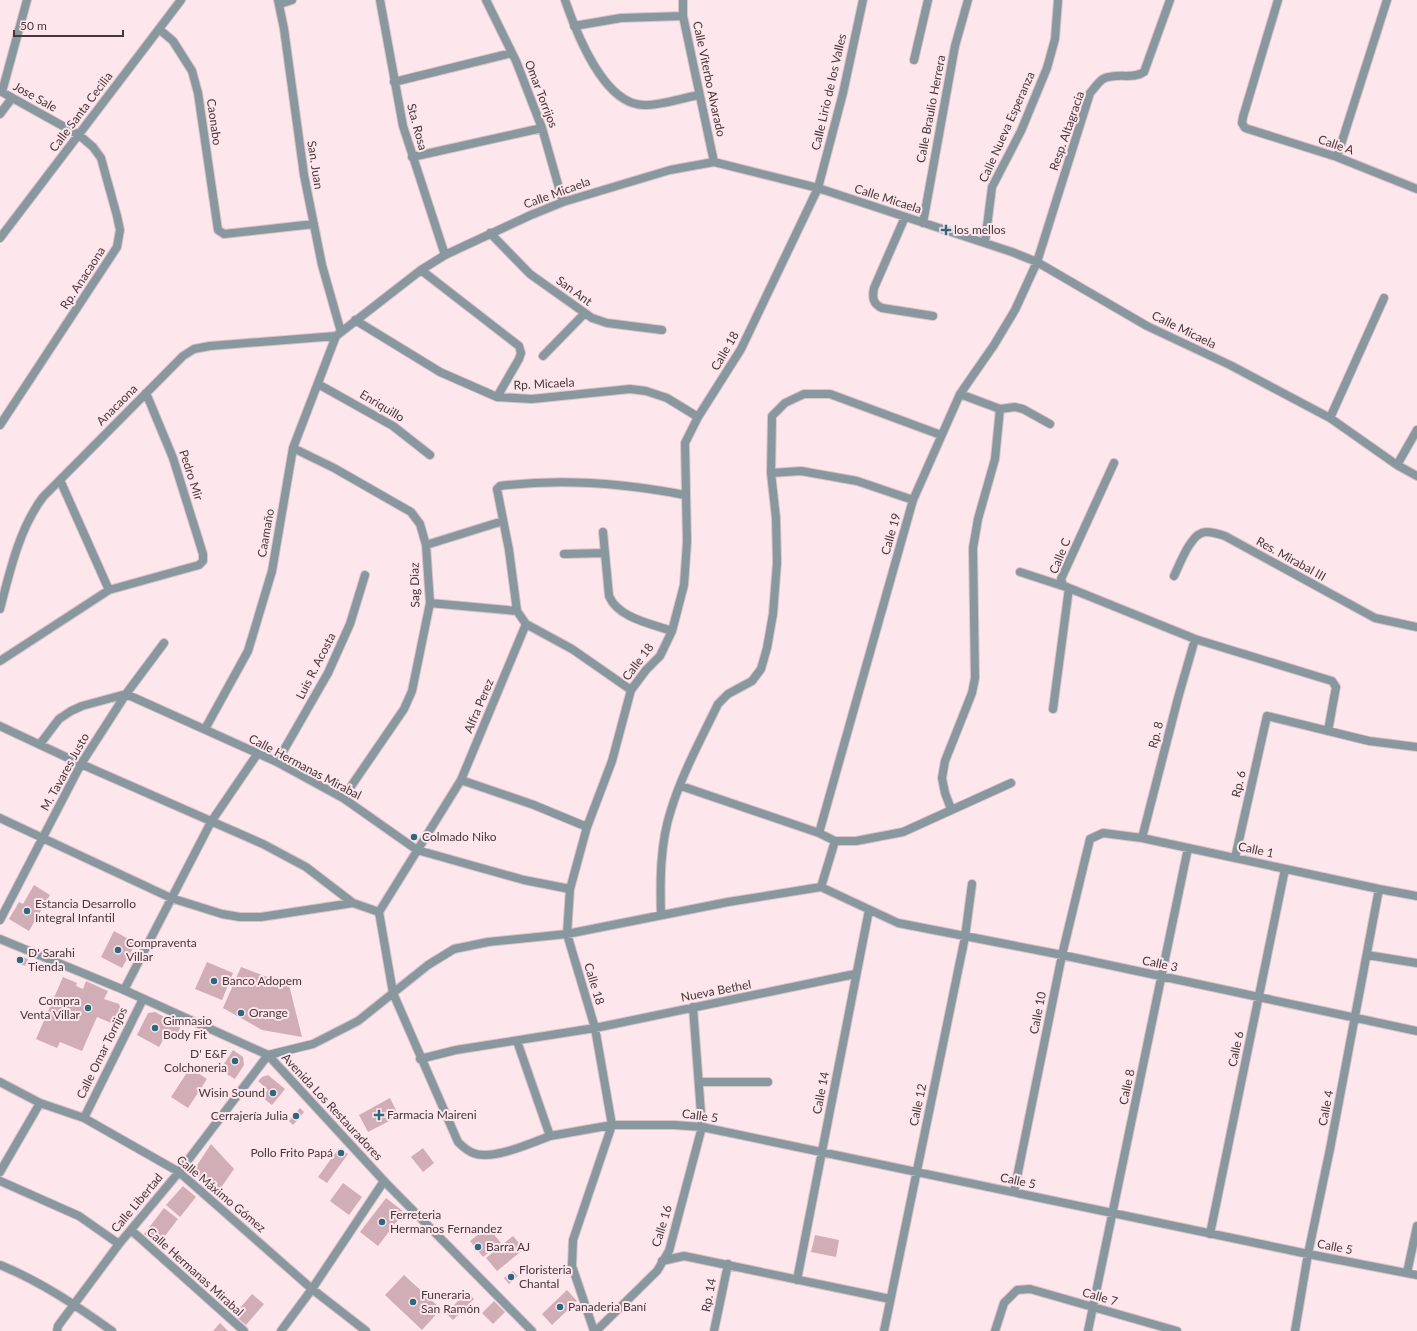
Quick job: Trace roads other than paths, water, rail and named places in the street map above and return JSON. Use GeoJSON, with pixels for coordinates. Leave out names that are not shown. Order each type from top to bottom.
{"type":"FeatureCollection","features":[{"type":"Feature","properties":{"kind":"street"},"geometry":{"type":"LineString","coordinates":[[1,92],[27,0]]}},
{"type":"Feature","properties":{"kind":"street","name":"Calle Santa Cecilia"},"geometry":{"type":"LineString","coordinates":[[0,238],[181,0]]}},
{"type":"Feature","properties":{"kind":"street"},"geometry":{"type":"LineString","coordinates":[[279,2],[292,0]]}},
{"type":"Feature","properties":{"kind":"street","name":"Sta. Rosa"},"geometry":{"type":"LineString","coordinates":[[380,0],[403,126],[445,255]]}},
{"type":"Feature","properties":{"kind":"street","name":"Omar Torrijos"},"geometry":{"type":"LineString","coordinates":[[486,0],[512,53],[542,128],[562,202]]}},
{"type":"Feature","properties":{"kind":"street"},"geometry":{"type":"LineString","coordinates":[[565,0],[574,26],[600,75],[625,101],[644,105],[699,95]]}},
{"type":"Feature","properties":{"kind":"street","name":"Calle Viterbo Alvarado"},"geometry":{"type":"LineString","coordinates":[[683,0],[683,16],[714,162]]}},
{"type":"Feature","properties":{"kind":"street","name":"Calle Lirio de los Valles"},"geometry":{"type":"LineString","coordinates":[[818,188],[843,93],[863,0]]}},
{"type":"Feature","properties":{"kind":"street"},"geometry":{"type":"LineString","coordinates":[[914,60],[928,0]]}},
{"type":"Feature","properties":{"kind":"street","name":"Calle Braulio Herrera"},"geometry":{"type":"LineString","coordinates":[[923,223],[955,46],[968,0]]}},
{"type":"Feature","properties":{"kind":"street","name":"Calle Nueva Esperanza"},"geometry":{"type":"LineString","coordinates":[[985,242],[992,187],[1022,131],[1047,68],[1055,39],[1058,0]]}},
{"type":"Feature","properties":{"kind":"street","name":"Resp. Altagracia"},"geometry":{"type":"LineString","coordinates":[[1037,262],[1090,93],[1102,80],[1112,75],[1140,75],[1144,72],[1170,0]]}},
{"type":"Feature","properties":{"kind":"street","name":"Calle A"},"geometry":{"type":"LineString","coordinates":[[1278,0],[1242,117],[1242,123],[1245,128],[1337,157],[1417,189]]}},
{"type":"Feature","properties":{"kind":"street"},"geometry":{"type":"LineString","coordinates":[[1337,157],[1387,0]]}},
{"type":"Feature","properties":{"kind":"street","name":"San. Juan"},"geometry":{"type":"LineString","coordinates":[[279,2],[304,175],[322,265],[339,334]]}},
{"type":"Feature","properties":{"kind":"street"},"geometry":{"type":"LineString","coordinates":[[574,26],[621,18],[683,16]]}},
{"type":"Feature","properties":{"kind":"street","name":"Caonabo"},"geometry":{"type":"LineString","coordinates":[[158,29],[173,41],[192,71],[198,93],[218,230],[224,234],[314,224]]}},
{"type":"Feature","properties":{"kind":"street"},"geometry":{"type":"LineString","coordinates":[[394,82],[512,53]]}},
{"type":"Feature","properties":{"kind":"street","name":"Jose Sale"},"geometry":{"type":"LineString","coordinates":[[1,92],[79,135]]}},
{"type":"Feature","properties":{"kind":"street"},"geometry":{"type":"LineString","coordinates":[[0,114],[12,98]]}},
{"type":"Feature","properties":{"kind":"street"},"geometry":{"type":"LineString","coordinates":[[412,157],[542,128]]}},
{"type":"Feature","properties":{"kind":"street","name":"Rp. Anacaona"},"geometry":{"type":"LineString","coordinates":[[0,425],[117,248],[120,230],[101,158],[93,146],[79,135]]}},
{"type":"Feature","properties":{"kind":"street","name":"Calle Micaela"},"geometry":{"type":"LineString","coordinates":[[339,334],[421,270],[445,255],[490,234],[562,202],[670,170],[714,162],[818,188],[985,242],[1037,262],[1147,326],[1236,368],[1330,418],[1397,465],[1417,476]]}},
{"type":"Feature","properties":{"kind":"street","name":"Calle 18"},"geometry":{"type":"LineString","coordinates":[[612,1125],[595,1028],[567,934],[570,889],[587,827],[612,761],[631,690],[646,670],[660,656],[672,632],[684,585],[687,542],[685,444],[698,417],[740,349],[818,188]]}},
{"type":"Feature","properties":{"kind":"street"},"geometry":{"type":"LineString","coordinates":[[905,217],[874,288],[874,301],[877,306],[882,308],[933,316]]}},
{"type":"Feature","properties":{"kind":"street","name":"San Ant"},"geometry":{"type":"LineString","coordinates":[[490,234],[530,274],[592,318],[607,323],[662,330]]}},
{"type":"Feature","properties":{"kind":"street","name":"Calle 19"},"geometry":{"type":"LineString","coordinates":[[819,833],[913,500],[960,394],[994,345],[1015,310],[1037,262]]}},
{"type":"Feature","properties":{"kind":"street"},"geometry":{"type":"LineString","coordinates":[[421,270],[519,346],[521,353],[520,359],[497,397]]}},
{"type":"Feature","properties":{"kind":"street"},"geometry":{"type":"LineString","coordinates":[[1330,418],[1384,298]]}},
{"type":"Feature","properties":{"kind":"street"},"geometry":{"type":"LineString","coordinates":[[543,356],[585,313]]}},
{"type":"Feature","properties":{"kind":"street","name":"Rp. Micaela"},"geometry":{"type":"LineString","coordinates":[[355,320],[440,372],[497,397],[532,399],[630,389],[646,391],[667,398],[698,417]]}},
{"type":"Feature","properties":{"kind":"street","name":"Caamaño"},"geometry":{"type":"LineString","coordinates":[[205,729],[248,651],[272,571],[293,448],[339,334]]}},
{"type":"Feature","properties":{"kind":"street","name":"Anacaona"},"geometry":{"type":"LineString","coordinates":[[0,609],[15,555],[35,507],[183,356],[194,349],[210,346],[339,334]]}},
{"type":"Feature","properties":{"kind":"street","name":"Enriquillo"},"geometry":{"type":"LineString","coordinates":[[318,384],[394,426],[430,455]]}},
{"type":"Feature","properties":{"kind":"street","name":"Pedro Mir"},"geometry":{"type":"LineString","coordinates":[[109,590],[199,565],[203,560],[203,554],[179,474],[146,393]]}},
{"type":"Feature","properties":{"kind":"street"},"geometry":{"type":"LineString","coordinates":[[661,915],[660,880],[662,852],[670,810],[718,704],[728,694],[752,681],[761,669],[773,614],[777,562],[776,518],[772,472],[772,416],[785,403],[804,394],[830,394],[941,435]]}},
{"type":"Feature","properties":{"kind":"street"},"geometry":{"type":"LineString","coordinates":[[960,394],[1000,409],[1009,407],[1023,409],[1050,424]]}},
{"type":"Feature","properties":{"kind":"street"},"geometry":{"type":"LineString","coordinates":[[951,809],[945,793],[942,778],[945,761],[974,685],[973,548],[978,519],[995,459],[1000,409]]}},
{"type":"Feature","properties":{"kind":"street"},"geometry":{"type":"LineString","coordinates":[[1397,465],[1417,430]]}},
{"type":"Feature","properties":{"kind":"street","name":"Sag Diaz"},"geometry":{"type":"LineString","coordinates":[[293,448],[334,468],[411,512],[420,524],[426,544],[430,603],[412,691],[404,709],[343,798]]}},
{"type":"Feature","properties":{"kind":"street","name":"Calle C"},"geometry":{"type":"LineString","coordinates":[[1053,709],[1069,588],[1061,582],[1061,579],[1114,463]]}},
{"type":"Feature","properties":{"kind":"street"},"geometry":{"type":"LineString","coordinates":[[772,472],[801,471],[850,480],[913,500]]}},
{"type":"Feature","properties":{"kind":"street"},"geometry":{"type":"LineString","coordinates":[[0,661],[109,590],[60,480]]}},
{"type":"Feature","properties":{"kind":"street"},"geometry":{"type":"LineString","coordinates":[[631,690],[572,649],[526,624],[517,611],[509,550],[497,492],[500,486],[535,482],[578,481],[646,487],[685,495]]}},
{"type":"Feature","properties":{"kind":"street"},"geometry":{"type":"LineString","coordinates":[[426,544],[503,521]]}},
{"type":"Feature","properties":{"kind":"street"},"geometry":{"type":"LineString","coordinates":[[603,532],[609,596],[612,602],[622,611],[672,632]]}},
{"type":"Feature","properties":{"kind":"street","name":"Res. Mirabal III"},"geometry":{"type":"LineString","coordinates":[[1174,576],[1193,539],[1199,534],[1206,532],[1215,533],[1225,536],[1375,618],[1417,627]]}},
{"type":"Feature","properties":{"kind":"street"},"geometry":{"type":"LineString","coordinates":[[564,554],[605,553]]}},
{"type":"Feature","properties":{"kind":"street"},"geometry":{"type":"LineString","coordinates":[[1020,572],[1069,588],[1195,638],[1332,681],[1336,687],[1328,731],[1369,741],[1417,747]]}},
{"type":"Feature","properties":{"kind":"street","name":"Luis R. Acosta"},"geometry":{"type":"LineString","coordinates":[[277,762],[328,673],[350,624],[365,575]]}},
{"type":"Feature","properties":{"kind":"street"},"geometry":{"type":"LineString","coordinates":[[430,603],[517,611]]}},
{"type":"Feature","properties":{"kind":"street","name":"Alfra Perez"},"geometry":{"type":"LineString","coordinates":[[379,912],[461,780],[526,624]]}},
{"type":"Feature","properties":{"kind":"street","name":"Rp. 8"},"geometry":{"type":"LineString","coordinates":[[1142,838],[1195,638]]}},
{"type":"Feature","properties":{"kind":"street","name":"M. Tavares Justo"},"geometry":{"type":"LineString","coordinates":[[0,920],[81,764],[126,694],[164,643]]}},
{"type":"Feature","properties":{"kind":"street"},"geometry":{"type":"LineString","coordinates":[[40,744],[59,719],[71,710],[126,694]]}},
{"type":"Feature","properties":{"kind":"street","name":"Calle Hermanas Mirabal"},"geometry":{"type":"LineString","coordinates":[[126,694],[277,762],[343,798],[417,850],[524,880],[570,889]]}},
{"type":"Feature","properties":{"kind":"street","name":"Rp. 6"},"geometry":{"type":"LineString","coordinates":[[1235,858],[1267,716],[1328,731]]}},
{"type":"Feature","properties":{"kind":"street"},"geometry":{"type":"LineString","coordinates":[[0,726],[81,764],[263,844],[306,867],[353,903],[379,912]]}},
{"type":"Feature","properties":{"kind":"street"},"geometry":{"type":"LineString","coordinates":[[124,990],[211,822],[258,753]]}},
{"type":"Feature","properties":{"kind":"street"},"geometry":{"type":"LineString","coordinates":[[461,780],[534,805],[587,827]]}},
{"type":"Feature","properties":{"kind":"street"},"geometry":{"type":"LineString","coordinates":[[681,786],[819,833],[835,841],[856,841],[903,832],[1011,783]]}},
{"type":"Feature","properties":{"kind":"street"},"geometry":{"type":"LineString","coordinates":[[0,818],[171,898],[222,914],[240,917],[262,917],[353,903]]}},
{"type":"Feature","properties":{"kind":"street","name":"Calle 1"},"geometry":{"type":"LineString","coordinates":[[1090,839],[1102,833],[1142,838],[1417,896]]}},
{"type":"Feature","properties":{"kind":"street","name":"Calle 10"},"geometry":{"type":"LineString","coordinates":[[1014,1192],[1062,955],[1090,839]]}},
{"type":"Feature","properties":{"kind":"street"},"geometry":{"type":"LineString","coordinates":[[268,1055],[313,1044],[358,1021],[428,965],[454,949],[488,942],[567,934],[728,902],[821,887],[835,841]]}},
{"type":"Feature","properties":{"kind":"street","name":"Calle 8"},"geometry":{"type":"LineString","coordinates":[[1088,1331],[1114,1213],[1188,848]]}},
{"type":"Feature","properties":{"kind":"street","name":"Calle 6"},"geometry":{"type":"LineString","coordinates":[[1210,1234],[1285,869]]}},
{"type":"Feature","properties":{"kind":"street","name":"Calle 12"},"geometry":{"type":"LineString","coordinates":[[884,1331],[965,937],[972,884]]}},
{"type":"Feature","properties":{"kind":"street","name":"Calle 3"},"geometry":{"type":"LineString","coordinates":[[821,887],[898,924],[1062,955],[1417,1031]]}},
{"type":"Feature","properties":{"kind":"street","name":"Calle 4"},"geometry":{"type":"LineString","coordinates":[[1295,1331],[1308,1254],[1356,1018],[1379,889]]}},
{"type":"Feature","properties":{"kind":"street","name":"Calle 14"},"geometry":{"type":"LineString","coordinates":[[797,1280],[855,974],[869,910]]}},
{"type":"Feature","properties":{"kind":"street","name":"Calle 5"},"geometry":{"type":"LineString","coordinates":[[379,912],[393,993],[420,1059],[458,1142],[465,1149],[474,1153],[486,1155],[502,1152],[550,1136],[612,1125],[674,1125],[702,1127],[917,1171],[1210,1234],[1417,1274]]}},
{"type":"Feature","properties":{"kind":"street","name":"Avenida Los Restauradores"},"geometry":{"type":"LineString","coordinates":[[0,939],[124,990],[268,1055],[384,1180],[530,1330]]}},
{"type":"Feature","properties":{"kind":"street"},"geometry":{"type":"LineString","coordinates":[[1367,955],[1417,963]]}},
{"type":"Feature","properties":{"kind":"street","name":"Nueva Bethel"},"geometry":{"type":"LineString","coordinates":[[420,1059],[456,1050],[580,1031],[693,1007],[786,990],[855,974]]}},
{"type":"Feature","properties":{"kind":"street","name":"Calle Omar Torrijos"},"geometry":{"type":"LineString","coordinates":[[84,1118],[143,999]]}},
{"type":"Feature","properties":{"kind":"street","name":"Calle 16"},"geometry":{"type":"LineString","coordinates":[[595,1331],[657,1270],[669,1251],[702,1127],[693,1007]]}},
{"type":"Feature","properties":{"kind":"street"},"geometry":{"type":"LineString","coordinates":[[518,1041],[550,1136]]}},
{"type":"Feature","properties":{"kind":"street","name":"Calle Libertad"},"geometry":{"type":"LineString","coordinates":[[57,1331],[58,1326],[119,1244],[179,1172],[268,1055]]}},
{"type":"Feature","properties":{"kind":"street","name":"Calle Máximo Gómez"},"geometry":{"type":"LineString","coordinates":[[0,1082],[40,1104],[84,1118],[179,1172],[312,1289],[366,1331]]}},
{"type":"Feature","properties":{"kind":"street"},"geometry":{"type":"LineString","coordinates":[[699,1082],[768,1082]]}},
{"type":"Feature","properties":{"kind":"street"},"geometry":{"type":"LineString","coordinates":[[0,1172],[40,1104]]}},
{"type":"Feature","properties":{"kind":"street"},"geometry":{"type":"LineString","coordinates":[[595,1331],[572,1266],[573,1240],[612,1125]]}},
{"type":"Feature","properties":{"kind":"street"},"geometry":{"type":"LineString","coordinates":[[0,1180],[79,1216],[119,1244]]}},
{"type":"Feature","properties":{"kind":"street"},"geometry":{"type":"LineString","coordinates":[[281,1331],[312,1289],[384,1180]]}},
{"type":"Feature","properties":{"kind":"street"},"geometry":{"type":"LineString","coordinates":[[1407,1273],[1417,1226]]}},
{"type":"Feature","properties":{"kind":"street","name":"Calle Hermanas Mirabal"},"geometry":{"type":"LineString","coordinates":[[131,1230],[244,1331]]}},
{"type":"Feature","properties":{"kind":"street"},"geometry":{"type":"LineString","coordinates":[[662,1261],[684,1256],[890,1299]]}},
{"type":"Feature","properties":{"kind":"street","name":"Rp. 14"},"geometry":{"type":"LineString","coordinates":[[714,1331],[728,1264]]}},
{"type":"Feature","properties":{"kind":"street"},"geometry":{"type":"LineString","coordinates":[[0,1265],[17,1272],[75,1305],[112,1331]]}},
{"type":"Feature","properties":{"kind":"street","name":"Calle 7"},"geometry":{"type":"LineString","coordinates":[[995,1331],[1004,1303],[1017,1290],[1030,1289],[1177,1331]]}},
{"type":"Feature","properties":{"kind":"place","name":"los mellos"},"geometry":{"type":"Point","coordinates":[946,230]}},
{"type":"Feature","properties":{"kind":"place","name":"Colmado Niko"},"geometry":{"type":"Point","coordinates":[414,837]}},
{"type":"Feature","properties":{"kind":"place","name":"Estancia Desarrollo Integral Infantil"},"geometry":{"type":"Point","coordinates":[27,911]}},
{"type":"Feature","properties":{"kind":"place","name":"Compraventa Villar"},"geometry":{"type":"Point","coordinates":[118,950]}},
{"type":"Feature","properties":{"kind":"place","name":"D' Sarahi Tienda"},"geometry":{"type":"Point","coordinates":[20,960]}},
{"type":"Feature","properties":{"kind":"place","name":"Banco Adopem"},"geometry":{"type":"Point","coordinates":[214,981]}},
{"type":"Feature","properties":{"kind":"place","name":"Compra Venta Villar"},"geometry":{"type":"Point","coordinates":[88,1008]}},
{"type":"Feature","properties":{"kind":"place","name":"Orange"},"geometry":{"type":"Point","coordinates":[241,1013]}},
{"type":"Feature","properties":{"kind":"place","name":"Gimnasio Body Fit"},"geometry":{"type":"Point","coordinates":[155,1028]}},
{"type":"Feature","properties":{"kind":"place","name":"D' E&F Colchoneria"},"geometry":{"type":"Point","coordinates":[235,1061]}},
{"type":"Feature","properties":{"kind":"place","name":"Wisin Sound"},"geometry":{"type":"Point","coordinates":[273,1093]}},
{"type":"Feature","properties":{"kind":"place","name":"Farmacia Maireni"},"geometry":{"type":"Point","coordinates":[379,1115]}},
{"type":"Feature","properties":{"kind":"place","name":"Cerrajería Julia"},"geometry":{"type":"Point","coordinates":[296,1116]}},
{"type":"Feature","properties":{"kind":"place","name":"Pollo Frito Papá"},"geometry":{"type":"Point","coordinates":[341,1153]}},
{"type":"Feature","properties":{"kind":"place","name":"Ferreteria Hermanos Fernandez"},"geometry":{"type":"Point","coordinates":[382,1222]}},
{"type":"Feature","properties":{"kind":"place","name":"Barra AJ"},"geometry":{"type":"Point","coordinates":[478,1247]}},
{"type":"Feature","properties":{"kind":"place","name":"Floristeria Chantal"},"geometry":{"type":"Point","coordinates":[511,1277]}},
{"type":"Feature","properties":{"kind":"place","name":"Funeraria San Ramón"},"geometry":{"type":"Point","coordinates":[413,1302]}},
{"type":"Feature","properties":{"kind":"place","name":"Panaderia Baní"},"geometry":{"type":"Point","coordinates":[560,1307]}}]}
